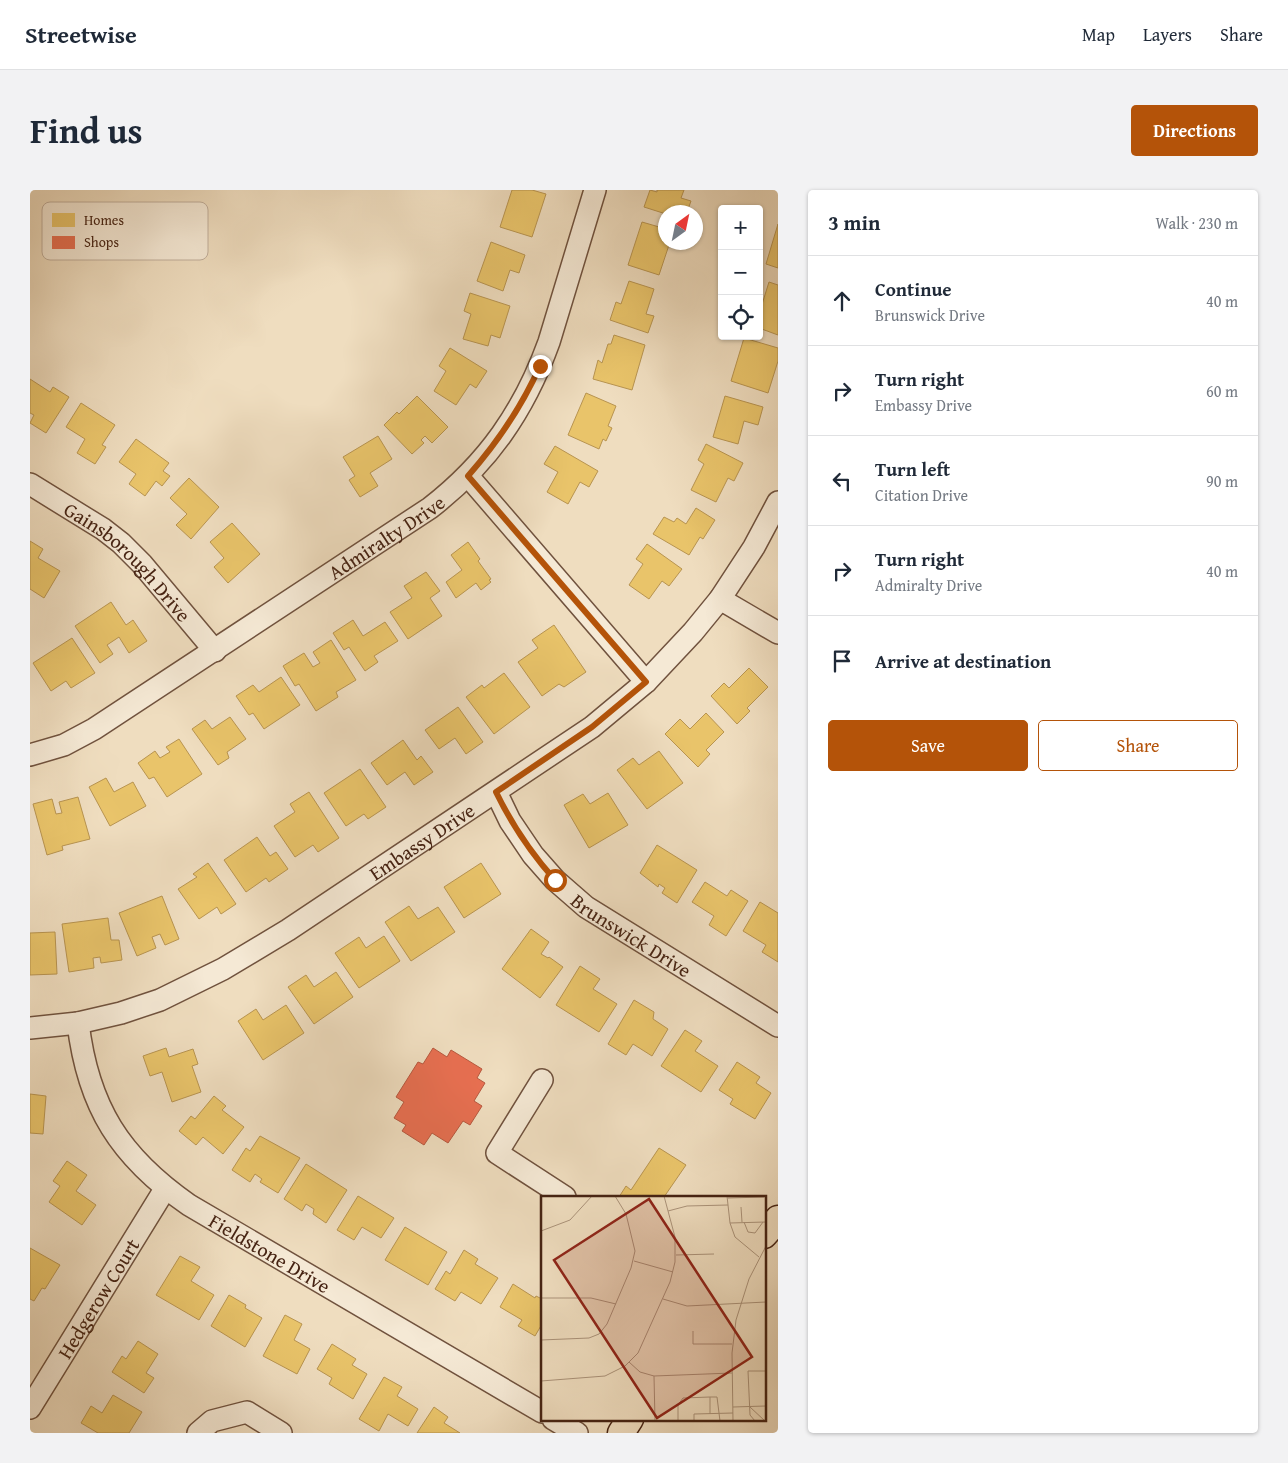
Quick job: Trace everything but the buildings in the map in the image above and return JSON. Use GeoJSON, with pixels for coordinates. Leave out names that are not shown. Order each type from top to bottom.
{"type":"FeatureCollection","features":[{"type":"Feature","properties":{"kind":"main road"},"geometry":{"type":"LineString","coordinates":[[766,1233],[778,1219]]}},
{"type":"Feature","properties":{"kind":"main road"},"geometry":{"type":"LineString","coordinates":[[621,1433],[629,1420]]}},
{"type":"Feature","properties":{"kind":"street","name":"Admiralty Drive"},"geometry":{"type":"LineString","coordinates":[[30,755],[64,745],[94,729],[430,508],[468,476],[507,429],[526,398],[540,366],[595,190]]}},
{"type":"Feature","properties":{"kind":"street"},"geometry":{"type":"LineString","coordinates":[[468,476],[646,682]]}},
{"type":"Feature","properties":{"kind":"street","name":"Gainsborough Drive"},"geometry":{"type":"LineString","coordinates":[[30,484],[103,529],[121,543],[142,564],[215,651]]}},
{"type":"Feature","properties":{"kind":"street","name":"Embassy Drive"},"geometry":{"type":"LineString","coordinates":[[30,1028],[78,1023],[121,1013],[160,1000],[224,969],[288,930],[592,727],[646,682],[693,632],[720,599],[754,548],[778,502]]}},
{"type":"Feature","properties":{"kind":"street"},"geometry":{"type":"LineString","coordinates":[[720,599],[778,633]]}},
{"type":"Feature","properties":{"kind":"street","name":"Brunswick Drive"},"geometry":{"type":"LineString","coordinates":[[496,792],[510,821],[533,856],[555,880],[586,907],[778,1026]]}},
{"type":"Feature","properties":{"kind":"street","name":"Fieldstone Drive"},"geometry":{"type":"LineString","coordinates":[[78,1023],[85,1066],[104,1115],[119,1140],[133,1157],[165,1189],[189,1205],[541,1411]]}},
{"type":"Feature","properties":{"kind":"street"},"geometry":{"type":"LineString","coordinates":[[542,1080],[497,1153],[563,1196]]}},
{"type":"Feature","properties":{"kind":"street","name":"Hedgerow Court"},"geometry":{"type":"LineString","coordinates":[[30,1408],[165,1189]]}},
{"type":"Feature","properties":{"kind":"street"},"geometry":{"type":"LineString","coordinates":[[198,1433],[212,1420],[247,1412],[282,1433]]}},
{"type":"Feature","properties":{"kind":"street"},"geometry":{"type":"LineString","coordinates":[[556,1420],[577,1433]]}},
{"type":"Feature","properties":{"kind":"route"},"geometry":{"type":"LineString","coordinates":[[540,366],[526,398],[507,429],[468,476],[646,682],[592,727],[496,792],[510,821],[533,856],[555,880]]}}]}
